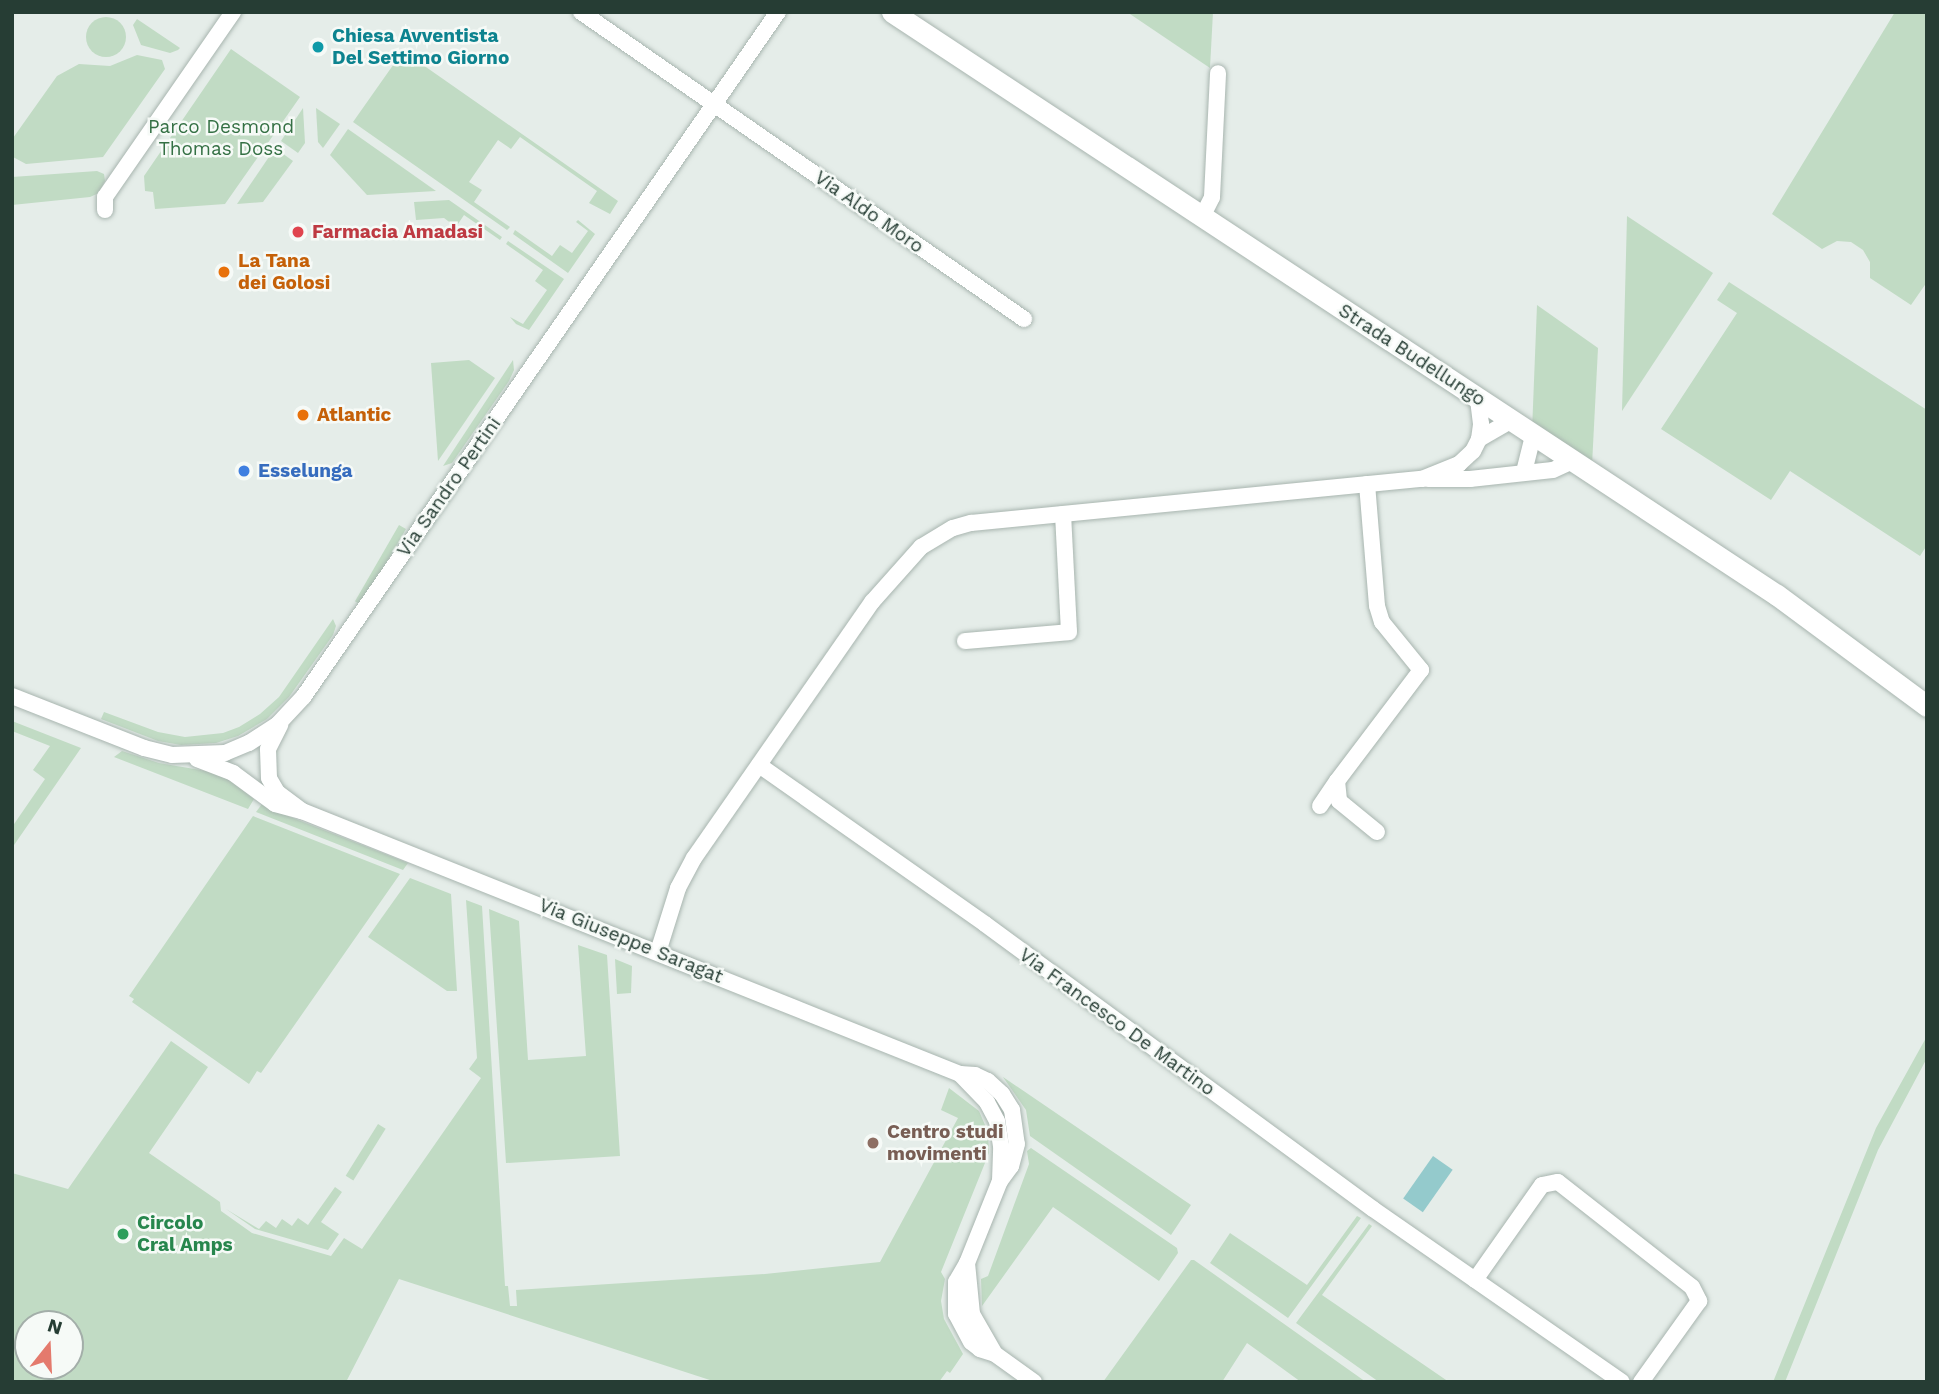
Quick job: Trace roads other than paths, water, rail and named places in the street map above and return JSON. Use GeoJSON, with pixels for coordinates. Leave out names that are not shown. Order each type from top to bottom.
{"type":"FeatureCollection","features":[{"type":"Feature","properties":{"kind":"street"},"geometry":{"type":"LineString","coordinates":[[105,210],[105,197],[233,12]]}},
{"type":"Feature","properties":{"kind":"street","name":"Via Aldo Moro"},"geometry":{"type":"LineString","coordinates":[[581,12],[1024,319]]}},
{"type":"Feature","properties":{"kind":"street","name":"Via Sandro Pertini"},"geometry":{"type":"LineString","coordinates":[[12,696],[145,748],[181,756],[208,755],[240,748],[264,735],[285,718],[304,696],[778,12]]}},
{"type":"Feature","properties":{"kind":"street","name":"Strada Budellungo"},"geometry":{"type":"LineString","coordinates":[[892,12],[1777,595],[1927,706]]}},
{"type":"Feature","properties":{"kind":"street"},"geometry":{"type":"LineString","coordinates":[[1202,216],[1212,197],[1218,74]]}},
{"type":"Feature","properties":{"kind":"street"},"geometry":{"type":"LineString","coordinates":[[1478,399],[1479,439]]}},
{"type":"Feature","properties":{"kind":"street"},"geometry":{"type":"LineString","coordinates":[[1422,479],[1459,464],[1479,439],[1510,421]]}},
{"type":"Feature","properties":{"kind":"street"},"geometry":{"type":"LineString","coordinates":[[1524,472],[1533,435]]}},
{"type":"Feature","properties":{"kind":"street"},"geometry":{"type":"LineString","coordinates":[[657,952],[675,895],[688,867],[872,602],[921,547],[953,528],[971,523],[1367,484],[1422,479],[1446,481],[1553,470],[1572,461]]}},
{"type":"Feature","properties":{"kind":"street"},"geometry":{"type":"LineString","coordinates":[[1320,806],[1421,670],[1382,622],[1377,606],[1367,484]]}},
{"type":"Feature","properties":{"kind":"street"},"geometry":{"type":"LineString","coordinates":[[965,641],[1069,632],[1063,514]]}},
{"type":"Feature","properties":{"kind":"street"},"geometry":{"type":"LineString","coordinates":[[267,766],[271,741],[285,718]]}},
{"type":"Feature","properties":{"kind":"street","name":"Via Giuseppe Saragat"},"geometry":{"type":"LineString","coordinates":[[240,748],[250,747],[259,752],[267,766],[273,788],[302,811]]}},
{"type":"Feature","properties":{"kind":"street"},"geometry":{"type":"LineString","coordinates":[[240,748],[233,754],[230,764],[241,778]]}},
{"type":"Feature","properties":{"kind":"street","name":"Via Giuseppe Saragat"},"geometry":{"type":"LineString","coordinates":[[181,756],[209,762],[241,778],[275,804],[302,811],[960,1074],[975,1074],[988,1081],[1002,1094],[1012,1110],[1017,1144],[1012,1164],[1000,1181],[955,1287],[956,1314],[963,1331],[974,1345],[995,1354],[1034,1382]]}},
{"type":"Feature","properties":{"kind":"street","name":"Via Francesco De Martino"},"geometry":{"type":"LineString","coordinates":[[759,765],[985,924],[1373,1209],[1622,1382]]}},
{"type":"Feature","properties":{"kind":"street"},"geometry":{"type":"LineString","coordinates":[[1338,781],[1339,801],[1377,832]]}},
{"type":"Feature","properties":{"kind":"street"},"geometry":{"type":"LineString","coordinates":[[1475,1280],[1542,1185],[1558,1182],[1692,1287],[1699,1301],[1641,1382]]}},
{"type":"Feature","properties":{"kind":"water"},"geometry":{"type":"Polygon","coordinates":[[[1433,1156],[1453,1170],[1423,1212],[1403,1199],[1433,1156]]]}},
{"type":"Feature","properties":{"kind":"place","name":"Chiesa Avventista Del Settimo Giorno"},"geometry":{"type":"Point","coordinates":[318,47]}},
{"type":"Feature","properties":{"kind":"place","name":"Farmacia Amadasi"},"geometry":{"type":"Point","coordinates":[298,232]}},
{"type":"Feature","properties":{"kind":"place","name":"La Tana dei Golosi"},"geometry":{"type":"Point","coordinates":[224,272]}},
{"type":"Feature","properties":{"kind":"place","name":"Atlantic"},"geometry":{"type":"Point","coordinates":[303,415]}},
{"type":"Feature","properties":{"kind":"place","name":"Esselunga"},"geometry":{"type":"Point","coordinates":[244,471]}},
{"type":"Feature","properties":{"kind":"place","name":"Centro studi movimenti"},"geometry":{"type":"Point","coordinates":[873,1143]}},
{"type":"Feature","properties":{"kind":"place","name":"Circolo Cral Amps"},"geometry":{"type":"Point","coordinates":[123,1234]}},
{"type":"Feature","properties":{"kind":"park label","name":"Parco Desmond Thomas Doss"},"geometry":{"type":"Point","coordinates":[221,138]}}]}
